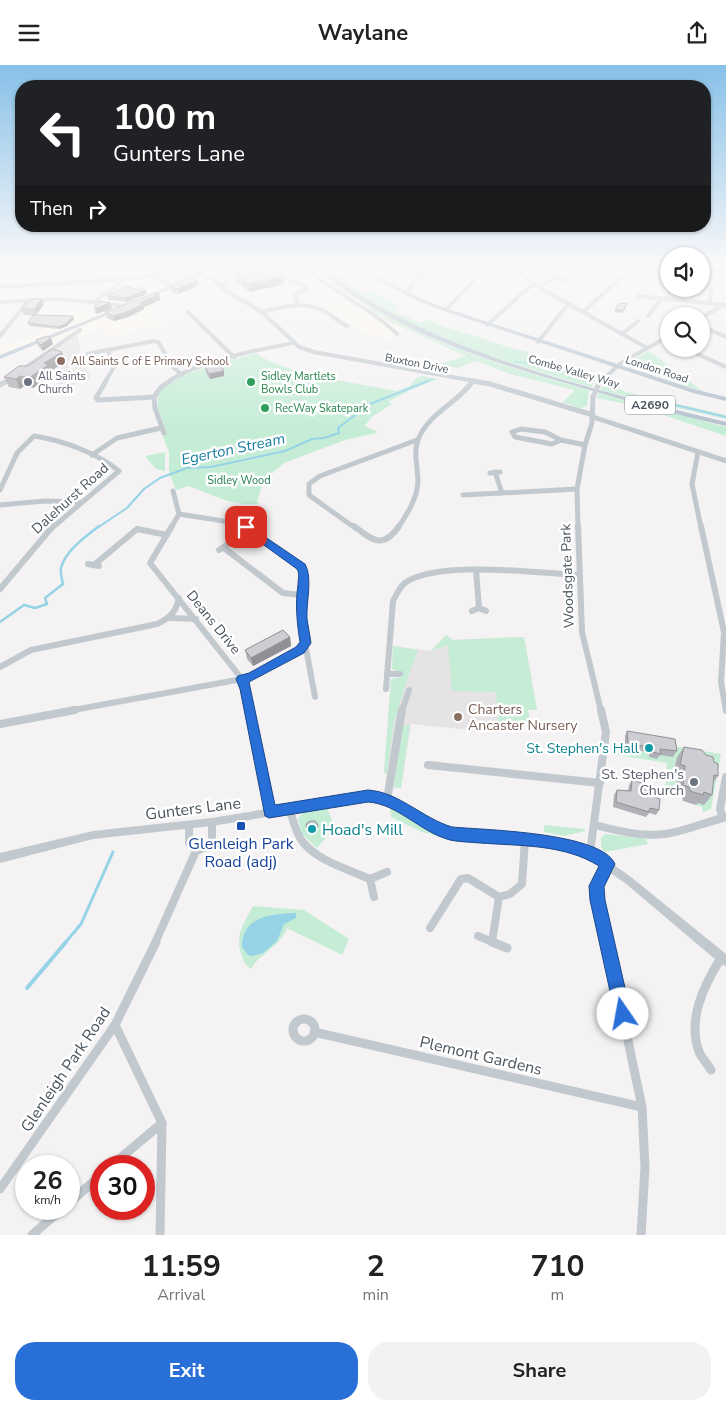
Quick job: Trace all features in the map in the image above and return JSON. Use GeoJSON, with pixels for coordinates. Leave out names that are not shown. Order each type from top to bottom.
{"type":"FeatureCollection","features":[{"type":"Feature","properties":{"kind":"main road"},"geometry":{"type":"LineString","coordinates":[[0,357],[92,321]]}},
{"type":"Feature","properties":{"kind":"main road","name":"Combe Valley Way"},"geometry":{"type":"LineString","coordinates":[[401,321],[458,346],[556,379],[726,424]]}},
{"type":"Feature","properties":{"kind":"main road","name":"London Road"},"geometry":{"type":"LineString","coordinates":[[475,321],[695,392],[726,399]]}},
{"type":"Feature","properties":{"kind":"street"},"geometry":{"type":"LineString","coordinates":[[0,336],[12,321]]}},
{"type":"Feature","properties":{"kind":"street"},"geometry":{"type":"LineString","coordinates":[[197,321],[234,357]]}},
{"type":"Feature","properties":{"kind":"street","name":"Buxton Drive"},"geometry":{"type":"LineString","coordinates":[[271,321],[293,343],[314,352],[509,389],[726,461]]}},
{"type":"Feature","properties":{"kind":"street"},"geometry":{"type":"LineString","coordinates":[[337,321],[347,326]]}},
{"type":"Feature","properties":{"kind":"street"},"geometry":{"type":"LineString","coordinates":[[382,321],[397,334]]}},
{"type":"Feature","properties":{"kind":"street"},"geometry":{"type":"LineString","coordinates":[[487,325],[492,321]]}},
{"type":"Feature","properties":{"kind":"street"},"geometry":{"type":"LineString","coordinates":[[538,342],[555,321]]}},
{"type":"Feature","properties":{"kind":"street"},"geometry":{"type":"LineString","coordinates":[[598,321],[647,348]]}},
{"type":"Feature","properties":{"kind":"street"},"geometry":{"type":"LineString","coordinates":[[622,334],[638,321]]}},
{"type":"Feature","properties":{"kind":"street"},"geometry":{"type":"LineString","coordinates":[[335,327],[342,324]]}},
{"type":"Feature","properties":{"kind":"street"},"geometry":{"type":"LineString","coordinates":[[710,330],[726,337]]}},
{"type":"Feature","properties":{"kind":"street"},"geometry":{"type":"LineString","coordinates":[[0,385],[80,331]]}},
{"type":"Feature","properties":{"kind":"street"},"geometry":{"type":"LineString","coordinates":[[58,335],[65,341]]}},
{"type":"Feature","properties":{"kind":"street"},"geometry":{"type":"LineString","coordinates":[[87,354],[154,341],[158,342],[174,368],[182,375]]}},
{"type":"Feature","properties":{"kind":"street","name":"Woodsgate Park"},"geometry":{"type":"LineString","coordinates":[[590,853],[606,732],[582,632],[577,489],[585,445],[593,416],[593,397],[599,383],[606,374],[617,366],[660,342]]}},
{"type":"Feature","properties":{"kind":"street"},"geometry":{"type":"LineString","coordinates":[[108,350],[114,367],[96,398],[98,400],[154,397],[162,387],[182,375],[260,349],[293,343]]}},
{"type":"Feature","properties":{"kind":"street"},"geometry":{"type":"LineString","coordinates":[[704,357],[726,367]]}},
{"type":"Feature","properties":{"kind":"street"},"geometry":{"type":"LineString","coordinates":[[417,440],[320,476],[309,485],[309,495],[370,538],[381,541],[392,537],[413,501],[417,489],[417,440],[434,415],[466,391],[473,381]]}},
{"type":"Feature","properties":{"kind":"street"},"geometry":{"type":"LineString","coordinates":[[92,455],[116,438],[162,431],[154,397]]}},
{"type":"Feature","properties":{"kind":"street"},"geometry":{"type":"LineString","coordinates":[[561,441],[554,434],[528,429],[519,428],[512,432],[515,437],[552,444],[561,441],[585,445]]}},
{"type":"Feature","properties":{"kind":"street"},"geometry":{"type":"LineString","coordinates":[[0,490],[18,452],[29,439],[36,435]]}},
{"type":"Feature","properties":{"kind":"street","name":"Dalehurst Road"},"geometry":{"type":"LineString","coordinates":[[0,589],[41,539],[80,502],[119,471],[92,455],[36,435]]}},
{"type":"Feature","properties":{"kind":"street"},"geometry":{"type":"LineString","coordinates":[[698,452],[692,484],[724,632],[721,682],[726,711]]}},
{"type":"Feature","properties":{"kind":"street"},"geometry":{"type":"LineString","coordinates":[[495,472],[502,493]]}},
{"type":"Feature","properties":{"kind":"street"},"geometry":{"type":"LineString","coordinates":[[463,495],[577,489]]}},
{"type":"Feature","properties":{"kind":"street"},"geometry":{"type":"LineString","coordinates":[[173,491],[179,514],[236,523],[246,527],[301,567],[304,573],[302,620],[317,692]]}},
{"type":"Feature","properties":{"kind":"street"},"geometry":{"type":"LineString","coordinates":[[0,505],[45,501],[80,502]]}},
{"type":"Feature","properties":{"kind":"street","name":"Deans Drive"},"geometry":{"type":"LineString","coordinates":[[179,514],[150,563],[242,679],[246,689],[269,812]]}},
{"type":"Feature","properties":{"kind":"street"},"geometry":{"type":"LineString","coordinates":[[94,565],[132,531],[137,529],[167,535]]}},
{"type":"Feature","properties":{"kind":"street"},"geometry":{"type":"LineString","coordinates":[[223,548],[283,593],[302,595]]}},
{"type":"Feature","properties":{"kind":"street"},"geometry":{"type":"LineString","coordinates":[[386,689],[393,601],[400,588],[407,582],[439,570],[579,575]]}},
{"type":"Feature","properties":{"kind":"street"},"geometry":{"type":"LineString","coordinates":[[476,570],[476,609],[486,611]]}},
{"type":"Feature","properties":{"kind":"street"},"geometry":{"type":"LineString","coordinates":[[171,617],[178,607],[179,598]]}},
{"type":"Feature","properties":{"kind":"street"},"geometry":{"type":"LineString","coordinates":[[0,667],[31,649],[141,629],[171,617],[196,619]]}},
{"type":"Feature","properties":{"kind":"street"},"geometry":{"type":"LineString","coordinates":[[0,724],[242,679],[253,676],[300,650],[306,643]]}},
{"type":"Feature","properties":{"kind":"street"},"geometry":{"type":"LineString","coordinates":[[387,674],[400,674]]}},
{"type":"Feature","properties":{"kind":"street"},"geometry":{"type":"LineString","coordinates":[[388,800],[401,708],[409,690]]}},
{"type":"Feature","properties":{"kind":"street"},"geometry":{"type":"LineString","coordinates":[[428,765],[600,783]]}},
{"type":"Feature","properties":{"kind":"street"},"geometry":{"type":"LineString","coordinates":[[595,825],[624,832],[657,835],[674,833],[725,817],[720,809],[722,793],[726,784]]}},
{"type":"Feature","properties":{"kind":"street","name":"Gunters Lane"},"geometry":{"type":"LineString","coordinates":[[0,859],[93,835],[212,822],[368,796],[388,800],[434,828],[452,834],[554,842],[590,853],[608,864],[723,960]]}},
{"type":"Feature","properties":{"kind":"street"},"geometry":{"type":"LineString","coordinates":[[289,808],[297,832],[305,843],[318,853],[370,879],[387,872]]}},
{"type":"Feature","properties":{"kind":"street","name":"Glenleigh Park Road"},"geometry":{"type":"LineString","coordinates":[[0,1189],[115,1025],[160,934],[196,851],[206,849],[214,839],[212,822]]}},
{"type":"Feature","properties":{"kind":"street"},"geometry":{"type":"LineString","coordinates":[[189,825],[189,844],[196,851]]}},
{"type":"Feature","properties":{"kind":"street"},"geometry":{"type":"LineString","coordinates":[[430,928],[461,879],[468,879],[498,897],[510,894],[522,884],[525,839]]}},
{"type":"Feature","properties":{"kind":"street"},"geometry":{"type":"LineString","coordinates":[[608,864],[596,886],[642,1107],[645,1167],[641,1235]]}},
{"type":"Feature","properties":{"kind":"street"},"geometry":{"type":"LineString","coordinates":[[370,879],[374,897]]}},
{"type":"Feature","properties":{"kind":"street"},"geometry":{"type":"LineString","coordinates":[[492,942],[498,897]]}},
{"type":"Feature","properties":{"kind":"street"},"geometry":{"type":"LineString","coordinates":[[478,936],[507,948]]}},
{"type":"Feature","properties":{"kind":"street"},"geometry":{"type":"LineString","coordinates":[[711,1070],[700,1053],[696,1030],[697,1009],[705,983],[723,960]]}},
{"type":"Feature","properties":{"kind":"street"},"geometry":{"type":"LineString","coordinates":[[115,1025],[162,1123],[160,1235]]}},
{"type":"Feature","properties":{"kind":"street","name":"Plemont Gardens"},"geometry":{"type":"LineString","coordinates":[[314,1032],[642,1107]]}},
{"type":"Feature","properties":{"kind":"street"},"geometry":{"type":"LineString","coordinates":[[124,1155],[162,1123]]}},
{"type":"Feature","properties":{"kind":"street"},"geometry":{"type":"LineString","coordinates":[[80,1193],[90,1185]]}},
{"type":"Feature","properties":{"kind":"street"},"geometry":{"type":"LineString","coordinates":[[32,1235],[49,1220]]}},
{"type":"Feature","properties":{"kind":"shaded area"},"geometry":{"type":"Polygon","coordinates":[[[32,321],[166,322],[111,338],[100,328],[85,335],[76,336],[45,352],[34,343],[0,356],[0,344],[12,344],[40,333],[41,328],[28,326],[32,321]]]}},
{"type":"Feature","properties":{"kind":"shaded area"},"geometry":{"type":"Polygon","coordinates":[[[345,321],[389,321],[405,330],[386,340],[363,332],[345,321]]]}},
{"type":"Feature","properties":{"kind":"shaded area","name":"All Saints C of E Primary School"},"geometry":{"type":"Polygon","coordinates":[[[76,336],[78,337],[82,356],[91,379],[59,389],[55,374],[29,368],[76,336]]]}},
{"type":"Feature","properties":{"kind":"shaded area","name":"Charters Ancaster Nursery"},"geometry":{"type":"Polygon","coordinates":[[[446,635],[453,640],[524,637],[537,710],[528,710],[531,726],[499,726],[500,733],[411,724],[401,788],[385,787],[387,774],[384,773],[391,679],[402,677],[402,673],[392,669],[393,646],[431,651],[446,635]]]}},
{"type":"Feature","properties":{"kind":"green space"},"geometry":{"type":"Polygon","coordinates":[[[388,321],[396,321],[480,357],[589,390],[587,406],[580,408],[563,402],[575,390],[510,374],[477,361],[458,368],[440,364],[466,356],[388,321]]]}},
{"type":"Feature","properties":{"kind":"green space"},"geometry":{"type":"Polygon","coordinates":[[[406,321],[416,321],[421,323],[431,321],[444,327],[528,352],[528,359],[595,380],[591,387],[520,366],[450,341],[406,321]]]}},
{"type":"Feature","properties":{"kind":"green space"},"geometry":{"type":"Polygon","coordinates":[[[649,351],[704,392],[624,365],[649,351]]]}},
{"type":"Feature","properties":{"kind":"green space","name":"Sidley Wood"},"geometry":{"type":"Polygon","coordinates":[[[256,353],[284,367],[397,391],[410,386],[415,379],[421,376],[439,379],[410,390],[388,402],[392,404],[373,416],[364,426],[378,432],[345,440],[284,463],[264,480],[257,502],[259,504],[227,501],[189,486],[176,490],[169,472],[169,452],[162,434],[167,433],[158,408],[158,394],[165,386],[189,373],[256,353]]]}},
{"type":"Feature","properties":{"kind":"green space"},"geometry":{"type":"Polygon","coordinates":[[[604,384],[630,393],[726,415],[726,419],[600,390],[604,384]]]}},
{"type":"Feature","properties":{"kind":"green space"},"geometry":{"type":"Polygon","coordinates":[[[599,393],[726,427],[726,436],[640,407],[597,398],[599,393]]]}},
{"type":"Feature","properties":{"kind":"green space"},"geometry":{"type":"Polygon","coordinates":[[[165,452],[165,471],[156,469],[145,456],[165,452]]]}},
{"type":"Feature","properties":{"kind":"green space"},"geometry":{"type":"Polygon","coordinates":[[[446,635],[453,640],[524,637],[537,710],[528,710],[531,726],[499,726],[496,692],[452,691],[448,645],[431,651],[446,635]]]}},
{"type":"Feature","properties":{"kind":"green space"},"geometry":{"type":"Polygon","coordinates":[[[393,646],[418,650],[394,722],[387,774],[384,773],[391,679],[402,677],[402,673],[392,669],[393,646]]]}},
{"type":"Feature","properties":{"kind":"green space"},"geometry":{"type":"Polygon","coordinates":[[[410,724],[401,788],[394,787],[400,727],[410,724]]]}},
{"type":"Feature","properties":{"kind":"green space"},"geometry":{"type":"Polygon","coordinates":[[[672,746],[721,754],[711,809],[703,812],[702,807],[696,805],[676,762],[673,774],[679,777],[676,795],[665,791],[667,763],[612,754],[613,749],[649,752],[649,757],[672,746]]]}},
{"type":"Feature","properties":{"kind":"green space"},"geometry":{"type":"Polygon","coordinates":[[[390,806],[433,833],[451,839],[422,832],[391,817],[390,806]]]}},
{"type":"Feature","properties":{"kind":"green space"},"geometry":{"type":"Polygon","coordinates":[[[327,807],[333,824],[331,832],[317,848],[302,834],[298,819],[300,815],[314,808],[327,807]]]}},
{"type":"Feature","properties":{"kind":"green space"},"geometry":{"type":"Polygon","coordinates":[[[544,825],[585,829],[585,831],[564,836],[544,832],[544,825]]]}},
{"type":"Feature","properties":{"kind":"green space"},"geometry":{"type":"Polygon","coordinates":[[[605,834],[646,839],[648,844],[604,852],[601,846],[601,838],[605,834]]]}},
{"type":"Feature","properties":{"kind":"green space"},"geometry":{"type":"Polygon","coordinates":[[[253,906],[304,910],[349,939],[342,955],[287,928],[284,935],[251,969],[244,962],[239,942],[241,930],[253,906]]]}},
{"type":"Feature","properties":{"kind":"water"},"geometry":{"type":"Polygon","coordinates":[[[296,913],[296,918],[284,924],[277,941],[263,953],[252,956],[248,955],[242,947],[243,937],[252,923],[268,916],[296,913]]]}},
{"type":"Feature","properties":{"kind":"building"},"geometry":{"type":"Polygon","coordinates":[[[29,321],[69,321],[58,327],[28,323],[29,321]]]}},
{"type":"Feature","properties":{"kind":"building"},"geometry":{"type":"Polygon","coordinates":[[[47,336],[51,338],[41,345],[36,340],[47,336]]]}},
{"type":"Feature","properties":{"kind":"building"},"geometry":{"type":"Polygon","coordinates":[[[52,349],[62,352],[44,363],[48,365],[29,378],[20,376],[16,379],[4,377],[19,366],[27,366],[34,362],[52,349]]]}},
{"type":"Feature","properties":{"kind":"building"},"geometry":{"type":"Polygon","coordinates":[[[220,364],[224,371],[209,374],[205,367],[220,364]]]}},
{"type":"Feature","properties":{"kind":"building"},"geometry":{"type":"Polygon","coordinates":[[[283,630],[290,637],[251,658],[245,650],[283,630]]]}},
{"type":"Feature","properties":{"kind":"building"},"geometry":{"type":"Polygon","coordinates":[[[627,731],[675,739],[677,751],[660,749],[661,754],[653,752],[652,747],[628,744],[627,731]]]}},
{"type":"Feature","properties":{"kind":"building"},"geometry":{"type":"Polygon","coordinates":[[[684,747],[702,750],[706,755],[713,757],[714,762],[718,764],[718,776],[714,775],[712,795],[704,792],[703,795],[690,791],[689,787],[683,785],[685,766],[680,764],[684,747]]]}},
{"type":"Feature","properties":{"kind":"building"},"geometry":{"type":"Polygon","coordinates":[[[632,780],[649,785],[648,795],[660,799],[659,810],[650,808],[649,812],[616,802],[617,790],[631,791],[632,780]]]}},
{"type":"Feature","properties":{"kind":"building","name":"Hoad's Mill"},"geometry":{"type":"Polygon","coordinates":[[[315,821],[318,825],[317,829],[312,832],[306,827],[307,823],[315,821]]]}},
{"type":"Feature","properties":{"kind":"waterway","name":"Egerton Stream"},"geometry":{"type":"LineString","coordinates":[[514,362],[533,363],[593,381]]}},
{"type":"Feature","properties":{"kind":"waterway","name":"Egerton Stream"},"geometry":{"type":"LineString","coordinates":[[424,382],[433,379]]}},
{"type":"Feature","properties":{"kind":"waterway","name":"Egerton Stream"},"geometry":{"type":"LineString","coordinates":[[97,528],[127,508],[144,489],[160,478],[187,468],[211,467],[285,451],[312,439],[324,438],[339,433],[338,428],[370,404],[428,381]]}},
{"type":"Feature","properties":{"kind":"waterway","name":"Egerton Stream"},"geometry":{"type":"LineString","coordinates":[[647,396],[663,402],[726,417]]}},
{"type":"Feature","properties":{"kind":"waterway","name":"Egerton Stream"},"geometry":{"type":"LineString","coordinates":[[0,622],[24,605],[35,608],[47,604],[45,598],[63,584],[61,574],[63,562],[77,544],[99,526]]}},
{"type":"Feature","properties":{"kind":"waterway"},"geometry":{"type":"LineString","coordinates":[[65,943],[81,924],[113,852]]}},
{"type":"Feature","properties":{"kind":"waterway"},"geometry":{"type":"LineString","coordinates":[[27,988],[66,942]]}},
{"type":"Feature","properties":{"kind":"place","name":"All Saints C of E Primary School"},"geometry":{"type":"Point","coordinates":[61,361]}},
{"type":"Feature","properties":{"kind":"place","name":"All Saints Church"},"geometry":{"type":"Point","coordinates":[28,382]}},
{"type":"Feature","properties":{"kind":"place","name":"Sidley Martlets Bowls Club"},"geometry":{"type":"Point","coordinates":[251,382]}},
{"type":"Feature","properties":{"kind":"place","name":"RecWay Skatepark"},"geometry":{"type":"Point","coordinates":[265,408]}},
{"type":"Feature","properties":{"kind":"place","name":"Charters Ancaster Nursery"},"geometry":{"type":"Point","coordinates":[458,717]}},
{"type":"Feature","properties":{"kind":"place","name":"St. Stephen's Hall"},"geometry":{"type":"Point","coordinates":[649,748]}},
{"type":"Feature","properties":{"kind":"place","name":"St. Stephen's Church"},"geometry":{"type":"Point","coordinates":[694,782]}},
{"type":"Feature","properties":{"kind":"place","name":"Glenleigh Park Road (adj)"},"geometry":{"type":"Point","coordinates":[241,826]}},
{"type":"Feature","properties":{"kind":"place","name":"Hoad's Mill"},"geometry":{"type":"Point","coordinates":[312,829]}},
{"type":"Feature","properties":{"kind":"route"},"geometry":{"type":"LineString","coordinates":[[246,527],[301,567],[304,573],[302,620],[306,643],[300,650],[253,676],[242,679],[246,689],[269,812],[368,796],[379,797],[388,800],[434,828],[452,834],[511,837],[554,842],[590,853],[608,864],[596,886],[623,1014]]}}]}
